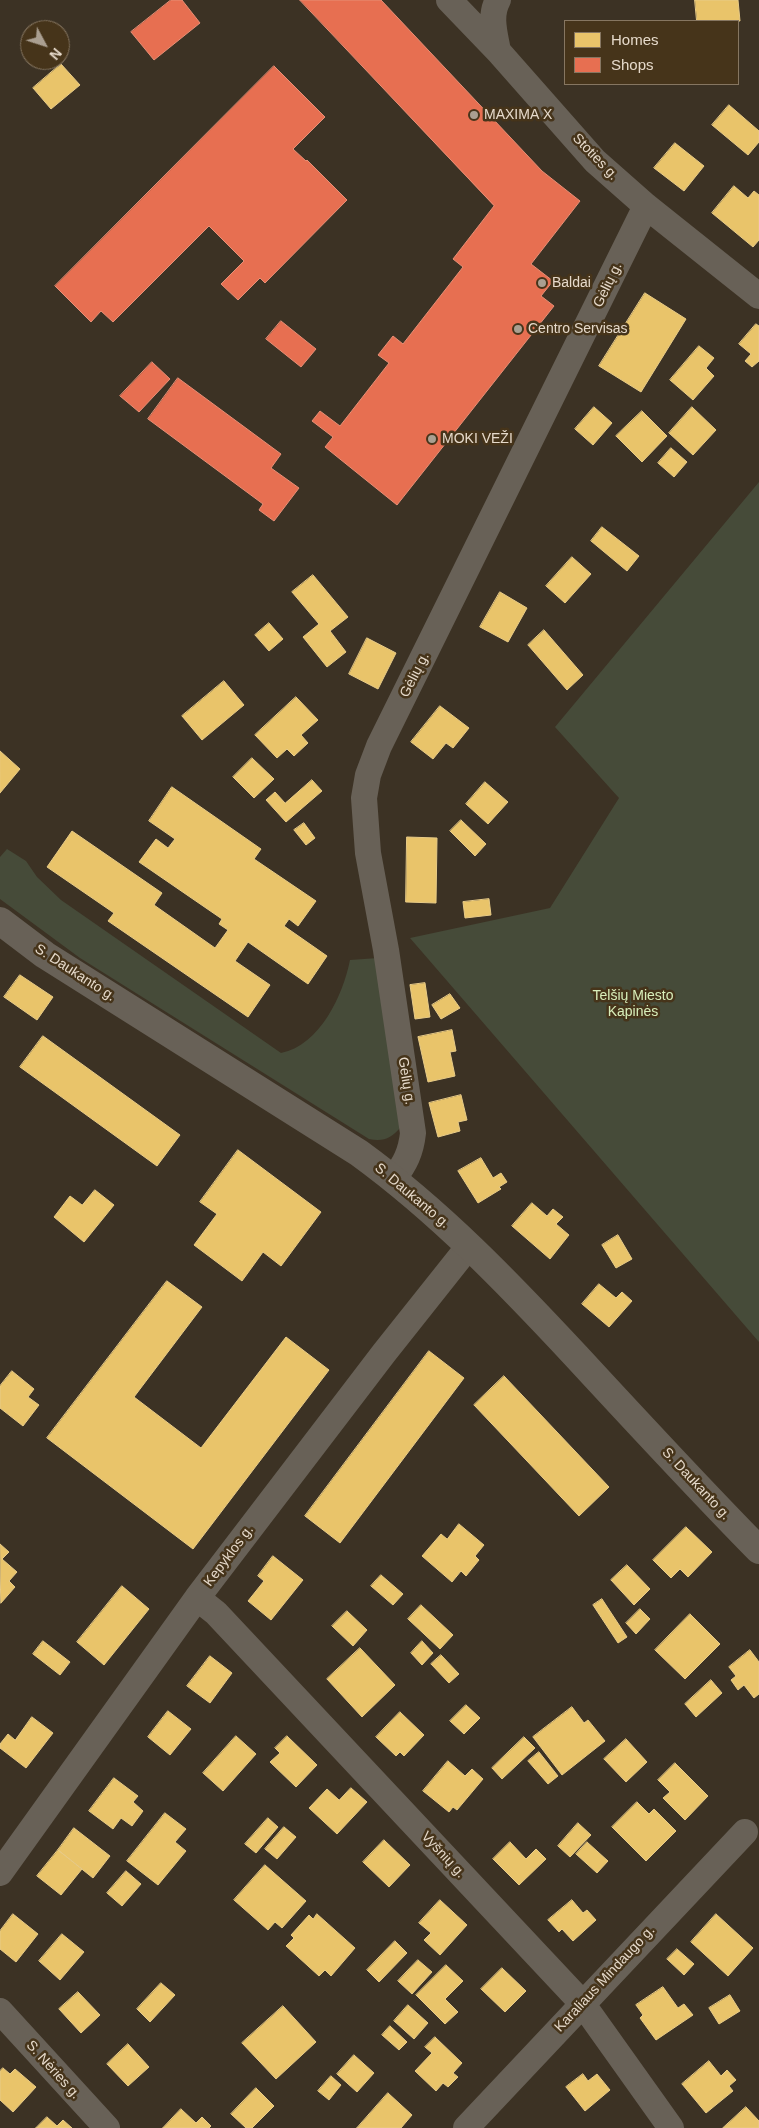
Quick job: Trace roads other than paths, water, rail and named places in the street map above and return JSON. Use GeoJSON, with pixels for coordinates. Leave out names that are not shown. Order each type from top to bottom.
{"type":"FeatureCollection","features":[{"type":"Feature","properties":{"kind":"main road","name":"S. Daukanto g."},"geometry":{"type":"LineString","coordinates":[[0,921],[45,955],[359,1153],[394,1178],[469,1246],[532,1309],[759,1550]]}},
{"type":"Feature","properties":{"kind":"street","name":"Stoties g."},"geometry":{"type":"LineString","coordinates":[[449,0],[498,51],[595,161],[646,206],[759,296]]}},
{"type":"Feature","properties":{"kind":"street"},"geometry":{"type":"LineString","coordinates":[[498,0],[493,8],[493,22],[498,51]]}},
{"type":"Feature","properties":{"kind":"street","name":"Gėlių g."},"geometry":{"type":"LineString","coordinates":[[394,1178],[406,1163],[413,1134],[386,950],[368,853],[364,798],[368,776],[379,746],[646,206]]}},
{"type":"Feature","properties":{"kind":"street","name":"Kepyklos g."},"geometry":{"type":"LineString","coordinates":[[0,1873],[197,1598],[384,1353],[469,1246]]}},
{"type":"Feature","properties":{"kind":"street","name":"Vyšnių g."},"geometry":{"type":"LineString","coordinates":[[197,1598],[216,1614],[582,2003],[671,2128]]}},
{"type":"Feature","properties":{"kind":"street","name":"Karaliaus Mindaugo g."},"geometry":{"type":"LineString","coordinates":[[466,2128],[745,1832]]}},
{"type":"Feature","properties":{"kind":"street","name":"S. Nėries g."},"geometry":{"type":"LineString","coordinates":[[0,2011],[107,2128]]}},
{"type":"Feature","properties":{"kind":"place","name":"MAXIMA X"},"geometry":{"type":"Point","coordinates":[474,115]}},
{"type":"Feature","properties":{"kind":"place","name":"Baldai"},"geometry":{"type":"Point","coordinates":[542,283]}},
{"type":"Feature","properties":{"kind":"place","name":"Centro Servisas"},"geometry":{"type":"Point","coordinates":[518,329]}},
{"type":"Feature","properties":{"kind":"place","name":"MOKI VEŽI"},"geometry":{"type":"Point","coordinates":[432,439]}},
{"type":"Feature","properties":{"kind":"park label","name":"Telšių Miesto Kapinės"},"geometry":{"type":"Point","coordinates":[633,1004]}}]}
